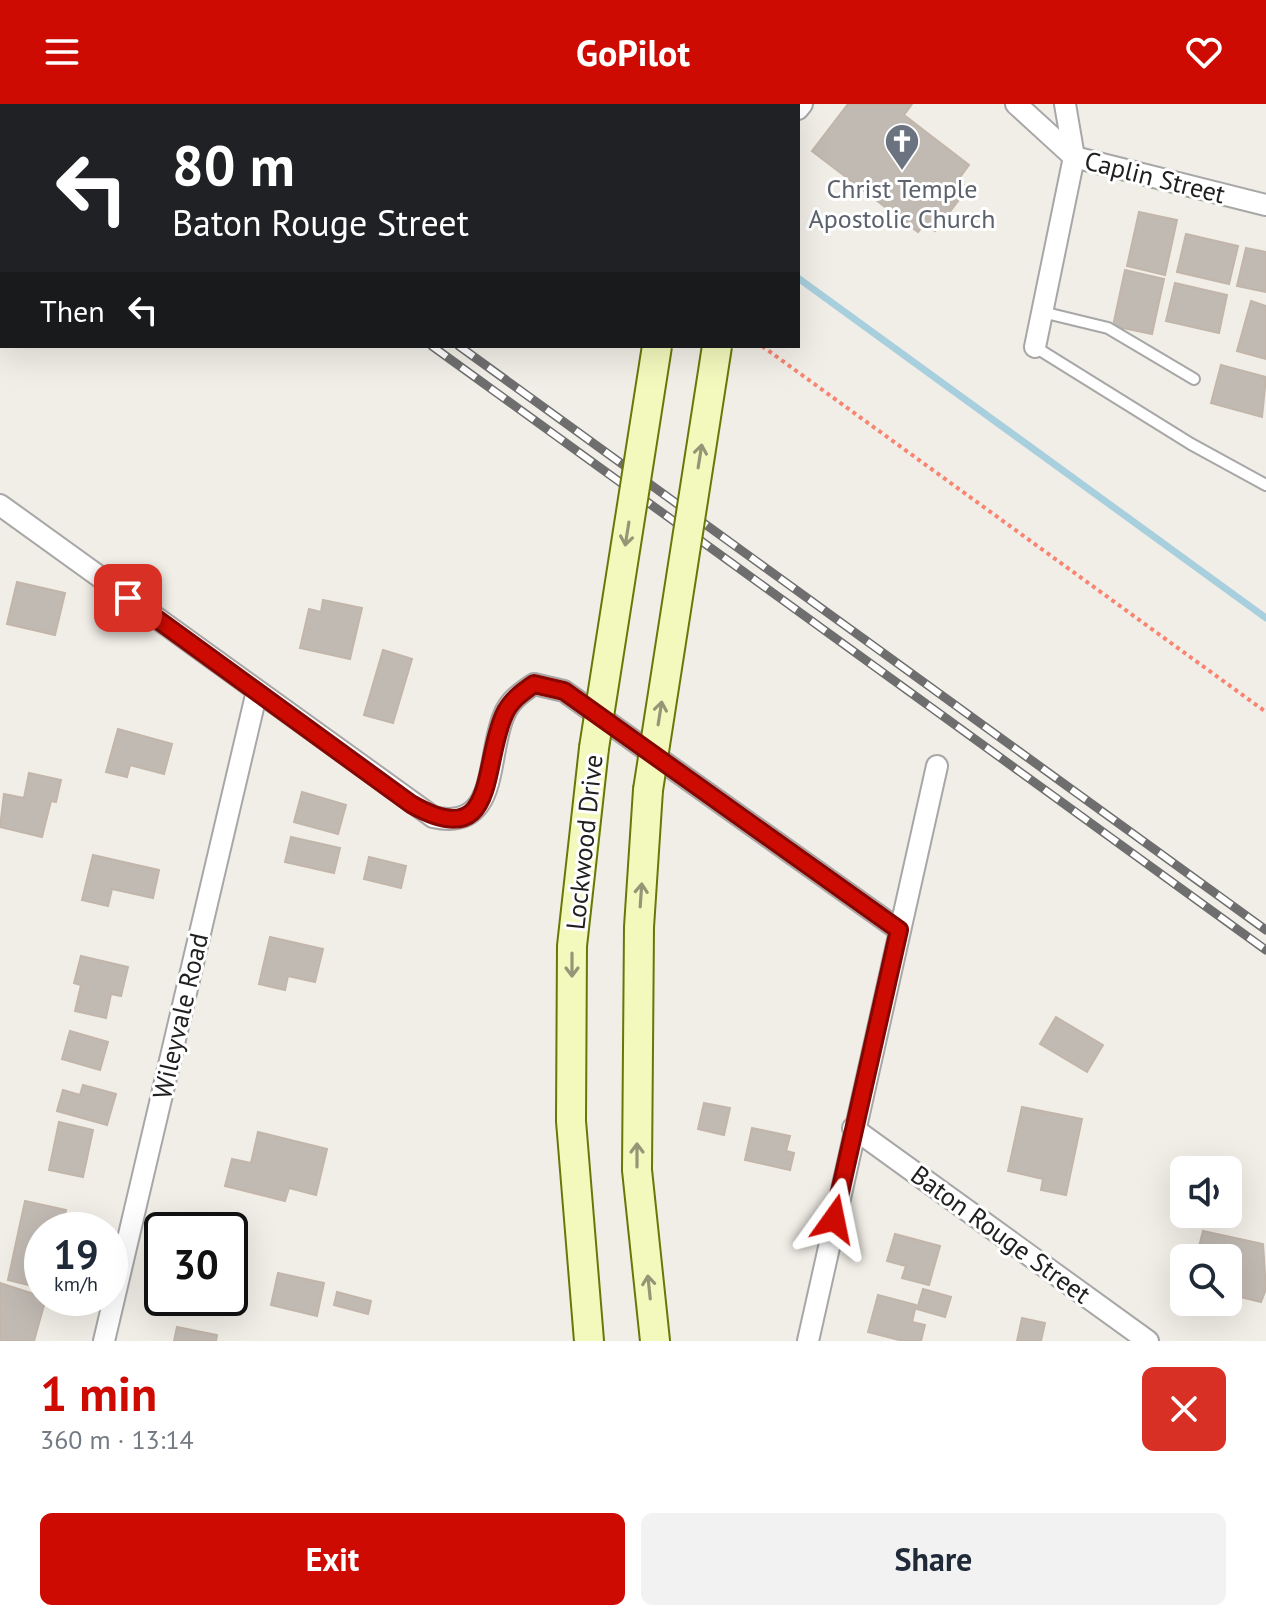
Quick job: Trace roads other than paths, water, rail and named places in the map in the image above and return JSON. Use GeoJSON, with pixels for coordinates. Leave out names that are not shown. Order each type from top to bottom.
{"type":"FeatureCollection","features":[{"type":"Feature","properties":{"kind":"main road","name":"Lockwood Drive"},"geometry":{"type":"LineString","coordinates":[[589,1341],[571,1121],[572,946],[594,748],[657,348]]}},
{"type":"Feature","properties":{"kind":"main road"},"geometry":{"type":"LineString","coordinates":[[655,1341],[637,1170],[639,927],[648,790],[717,348]]}},
{"type":"Feature","properties":{"kind":"street","name":"Caplin Street"},"geometry":{"type":"LineString","coordinates":[[1016,104],[1074,157],[1266,205]]}},
{"type":"Feature","properties":{"kind":"street"},"geometry":{"type":"LineString","coordinates":[[1035,347],[1074,157],[1065,104]]}},
{"type":"Feature","properties":{"kind":"street"},"geometry":{"type":"LineString","coordinates":[[0,505],[433,817],[451,821],[471,814],[483,800],[503,716],[515,697],[534,684],[564,691],[899,930]]}},
{"type":"Feature","properties":{"kind":"street","name":"Wileyvale Road"},"geometry":{"type":"LineString","coordinates":[[104,1341],[257,691]]}},
{"type":"Feature","properties":{"kind":"street"},"geometry":{"type":"LineString","coordinates":[[808,1341],[853,1128],[937,766]]}},
{"type":"Feature","properties":{"kind":"street","name":"Baton Rouge Street"},"geometry":{"type":"LineString","coordinates":[[853,1128],[1148,1341]]}},
{"type":"Feature","properties":{"kind":"lane"},"geometry":{"type":"LineString","coordinates":[[1042,312],[1108,328],[1194,379]]}},
{"type":"Feature","properties":{"kind":"lane"},"geometry":{"type":"LineString","coordinates":[[1035,347],[1191,444],[1266,485]]}},
{"type":"Feature","properties":{"kind":"waterway"},"geometry":{"type":"LineString","coordinates":[[800,279],[1266,618]]}},
{"type":"Feature","properties":{"kind":"railway"},"geometry":{"type":"LineString","coordinates":[[435,348],[1266,950]]}},
{"type":"Feature","properties":{"kind":"railway"},"geometry":{"type":"LineString","coordinates":[[462,348],[1266,930]]}},
{"type":"Feature","properties":{"kind":"place","name":"Christ Temple Apostolic Church"},"geometry":{"type":"Point","coordinates":[902,172]}}]}
